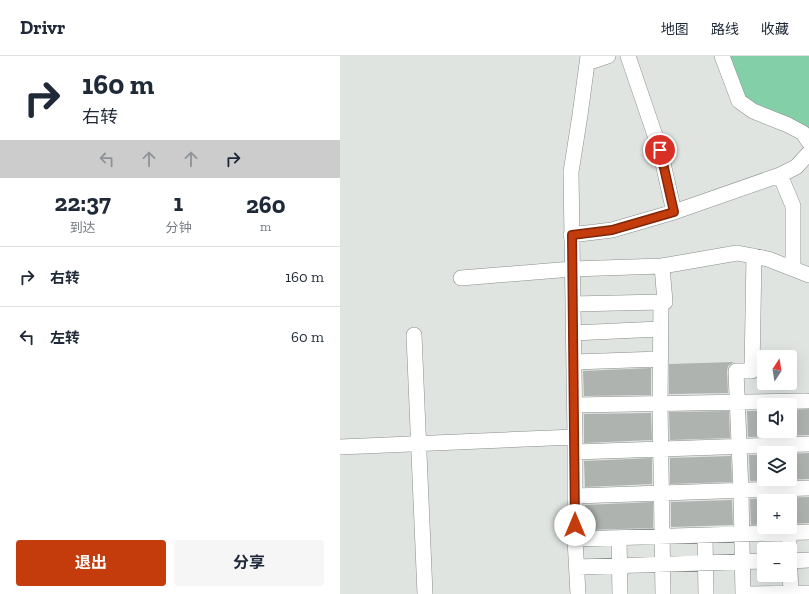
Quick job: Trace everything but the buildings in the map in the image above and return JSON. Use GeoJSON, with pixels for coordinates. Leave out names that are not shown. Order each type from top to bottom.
{"type":"FeatureCollection","features":[{"type":"Feature","properties":{"kind":"street"},"geometry":{"type":"LineString","coordinates":[[578,594],[570,172],[580,115],[587,59],[608,56]]}},
{"type":"Feature","properties":{"kind":"street"},"geometry":{"type":"LineString","coordinates":[[628,56],[660,150],[674,212]]}},
{"type":"Feature","properties":{"kind":"street"},"geometry":{"type":"LineString","coordinates":[[722,56],[738,101],[753,111],[788,125],[803,133],[809,142]]}},
{"type":"Feature","properties":{"kind":"street"},"geometry":{"type":"LineString","coordinates":[[572,235],[612,230],[674,212],[780,175],[796,167],[809,152]]}},
{"type":"Feature","properties":{"kind":"street"},"geometry":{"type":"LineString","coordinates":[[780,175],[793,206],[793,268]]}},
{"type":"Feature","properties":{"kind":"street"},"geometry":{"type":"LineString","coordinates":[[461,278],[572,269],[662,266],[737,253],[768,259],[809,275]]}},
{"type":"Feature","properties":{"kind":"street"},"geometry":{"type":"LineString","coordinates":[[743,594],[741,491],[736,371],[752,371],[754,256]]}},
{"type":"Feature","properties":{"kind":"street"},"geometry":{"type":"LineString","coordinates":[[573,304],[665,302],[662,266]]}},
{"type":"Feature","properties":{"kind":"street"},"geometry":{"type":"LineString","coordinates":[[660,302],[663,594]]}},
{"type":"Feature","properties":{"kind":"street"},"geometry":{"type":"LineString","coordinates":[[573,333],[660,329]]}},
{"type":"Feature","properties":{"kind":"street"},"geometry":{"type":"LineString","coordinates":[[414,335],[425,594]]}},
{"type":"Feature","properties":{"kind":"street"},"geometry":{"type":"LineString","coordinates":[[574,362],[660,359]]}},
{"type":"Feature","properties":{"kind":"street"},"geometry":{"type":"LineString","coordinates":[[574,405],[806,401]]}},
{"type":"Feature","properties":{"kind":"street"},"geometry":{"type":"LineString","coordinates":[[340,447],[575,437]]}},
{"type":"Feature","properties":{"kind":"street"},"geometry":{"type":"LineString","coordinates":[[575,452],[809,444]]}},
{"type":"Feature","properties":{"kind":"street"},"geometry":{"type":"LineString","coordinates":[[575,496],[809,488]]}},
{"type":"Feature","properties":{"kind":"street"},"geometry":{"type":"LineString","coordinates":[[797,533],[809,532]]}},
{"type":"Feature","properties":{"kind":"street"},"geometry":{"type":"LineString","coordinates":[[576,539],[619,539],[662,536],[757,534]]}},
{"type":"Feature","properties":{"kind":"street"},"geometry":{"type":"LineString","coordinates":[[705,536],[706,594]]}},
{"type":"Feature","properties":{"kind":"street"},"geometry":{"type":"LineString","coordinates":[[619,539],[620,594]]}},
{"type":"Feature","properties":{"kind":"street"},"geometry":{"type":"LineString","coordinates":[[797,561],[809,560]]}},
{"type":"Feature","properties":{"kind":"street"},"geometry":{"type":"LineString","coordinates":[[577,567],[757,561]]}},
{"type":"Feature","properties":{"kind":"street"},"geometry":{"type":"LineString","coordinates":[[790,582],[791,594]]}},
{"type":"Feature","properties":{"kind":"street"},"geometry":{"type":"LineString","coordinates":[[748,594],[809,593]]}},
{"type":"Feature","properties":{"kind":"green space"},"geometry":{"type":"Polygon","coordinates":[[[725,56],[809,56],[809,132],[761,112],[738,92],[725,56]]]}},
{"type":"Feature","properties":{"kind":"route"},"geometry":{"type":"LineString","coordinates":[[575,525],[572,235],[612,230],[674,212],[660,150]]}}]}
